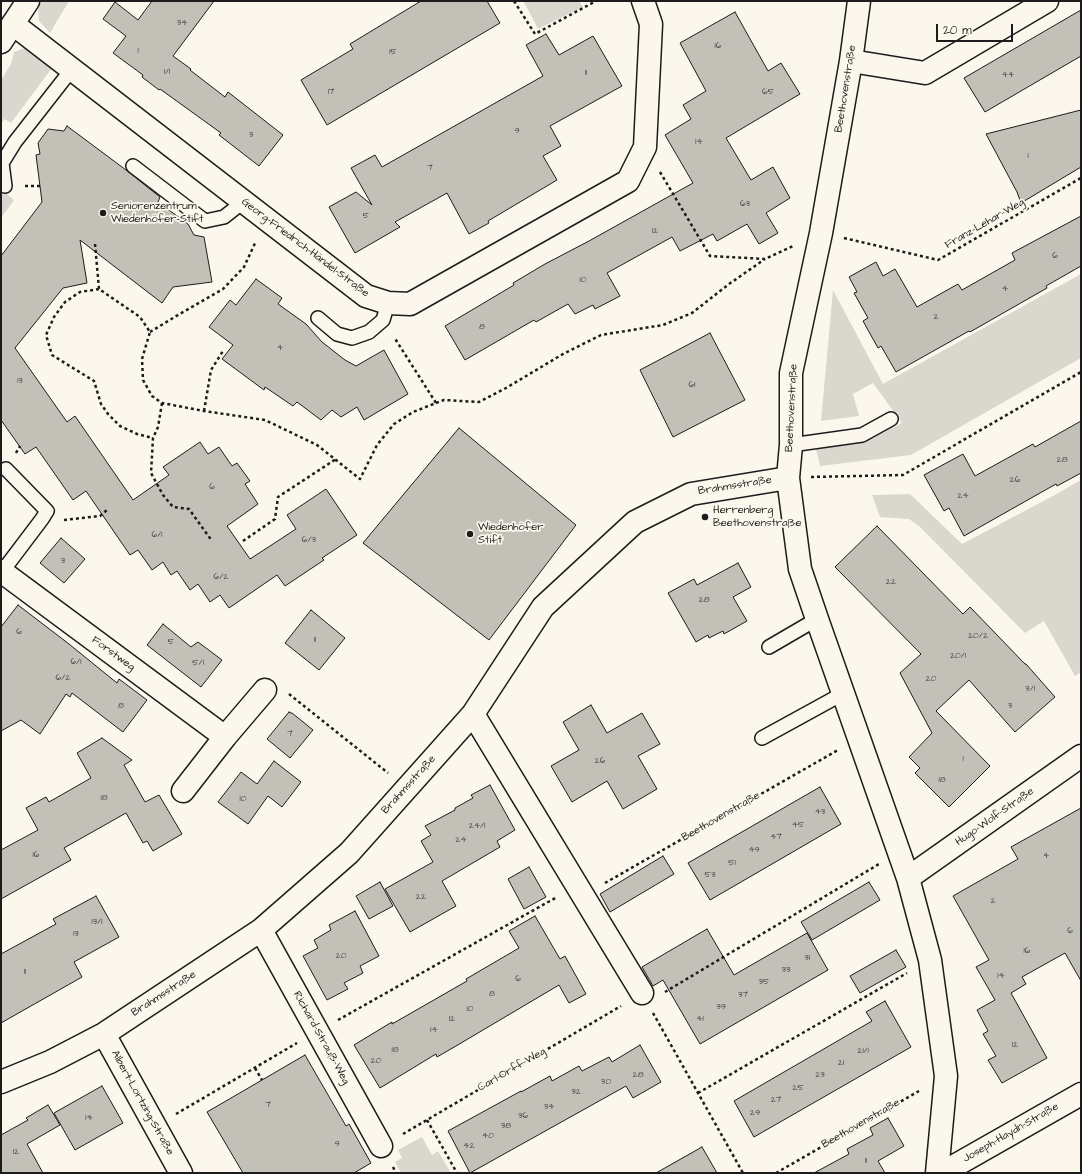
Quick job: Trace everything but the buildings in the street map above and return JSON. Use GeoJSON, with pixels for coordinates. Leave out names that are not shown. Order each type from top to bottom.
{"type":"FeatureCollection","features":[{"type":"Feature","properties":{"kind":"street"},"geometry":{"type":"LineString","coordinates":[[1,42],[28,1]]}},
{"type":"Feature","properties":{"kind":"street","name":"Georg-Friedrich-Händel-Straße"},"geometry":{"type":"LineString","coordinates":[[13,24],[385,311],[410,304],[628,181],[646,147],[651,24],[643,1]]}},
{"type":"Feature","properties":{"kind":"street","name":"Beethovenstraße"},"geometry":{"type":"LineString","coordinates":[[859,1],[851,61],[821,235],[791,373],[791,445],[788,478],[800,569],[908,878],[930,960],[946,1076],[937,1173]]}},
{"type":"Feature","properties":{"kind":"street"},"geometry":{"type":"LineString","coordinates":[[851,61],[925,73],[1047,1]]}},
{"type":"Feature","properties":{"kind":"street","name":"Brahmsstraße"},"geometry":{"type":"LineString","coordinates":[[1,1082],[50,1062],[104,1034],[261,930],[349,853],[473,714],[543,607],[635,522],[692,494],[788,478]]}},
{"type":"Feature","properties":{"kind":"street","name":"Forstweg"},"geometry":{"type":"LineString","coordinates":[[1,572],[225,737]]}},
{"type":"Feature","properties":{"kind":"street"},"geometry":{"type":"LineString","coordinates":[[183,791],[225,737],[265,690]]}},
{"type":"Feature","properties":{"kind":"street"},"geometry":{"type":"LineString","coordinates":[[473,714],[645,998]]}},
{"type":"Feature","properties":{"kind":"street","name":"Hugo-Wolf-Straße"},"geometry":{"type":"LineString","coordinates":[[908,878],[1081,756]]}},
{"type":"Feature","properties":{"kind":"street","name":"Richard-Strauß-Weg"},"geometry":{"type":"LineString","coordinates":[[261,930],[381,1146]]}},
{"type":"Feature","properties":{"kind":"street","name":"Albert-Lortzing-Straße"},"geometry":{"type":"LineString","coordinates":[[104,1034],[181,1173]]}},
{"type":"Feature","properties":{"kind":"street","name":"Joseph-Haydn-Straße"},"geometry":{"type":"LineString","coordinates":[[942,1173],[1081,1094]]}},
{"type":"Feature","properties":{"kind":"lane"},"geometry":{"type":"LineString","coordinates":[[5,186],[2,163],[15,142],[72,69]]}},
{"type":"Feature","properties":{"kind":"lane"},"geometry":{"type":"LineString","coordinates":[[133,166],[205,221],[224,217],[244,202]]}},
{"type":"Feature","properties":{"kind":"lane"},"geometry":{"type":"LineString","coordinates":[[318,318],[337,334],[352,338],[369,332],[385,311]]}},
{"type":"Feature","properties":{"kind":"lane"},"geometry":{"type":"LineString","coordinates":[[791,445],[862,435],[891,419]]}},
{"type":"Feature","properties":{"kind":"lane"},"geometry":{"type":"LineString","coordinates":[[1,572],[47,511],[6,469]]}},
{"type":"Feature","properties":{"kind":"lane"},"geometry":{"type":"LineString","coordinates":[[769,647],[817,619]]}},
{"type":"Feature","properties":{"kind":"lane"},"geometry":{"type":"LineString","coordinates":[[762,738],[844,693]]}},
{"type":"Feature","properties":{"kind":"path"},"geometry":{"type":"LineString","coordinates":[[514,1],[535,34],[596,1]]}},
{"type":"Feature","properties":{"kind":"path"},"geometry":{"type":"LineString","coordinates":[[646,147],[710,256],[765,259]]}},
{"type":"Feature","properties":{"kind":"path","name":"Franz-Lehar-Weg"},"geometry":{"type":"LineString","coordinates":[[821,235],[938,260],[1081,178]]}},
{"type":"Feature","properties":{"kind":"path"},"geometry":{"type":"LineString","coordinates":[[266,219],[244,267],[223,289],[150,332],[142,359],[143,380],[152,396],[162,403],[265,420],[317,445],[360,479],[377,445],[394,424],[413,412],[444,400],[479,402],[506,388],[563,354],[601,335],[663,325],[692,313],[729,284],[765,259],[821,235]]}},
{"type":"Feature","properties":{"kind":"path"},"geometry":{"type":"LineString","coordinates":[[95,244],[99,288]]}},
{"type":"Feature","properties":{"kind":"path"},"geometry":{"type":"LineString","coordinates":[[150,332],[140,317],[99,288],[80,292],[65,302],[54,318],[46,334],[52,355],[94,381],[101,404],[108,414],[120,426],[137,434],[153,438]]}},
{"type":"Feature","properties":{"kind":"path"},"geometry":{"type":"LineString","coordinates":[[385,311],[436,403]]}},
{"type":"Feature","properties":{"kind":"path"},"geometry":{"type":"LineString","coordinates":[[204,411],[211,370],[223,351]]}},
{"type":"Feature","properties":{"kind":"path"},"geometry":{"type":"LineString","coordinates":[[788,478],[903,475],[1081,372]]}},
{"type":"Feature","properties":{"kind":"path"},"geometry":{"type":"LineString","coordinates":[[162,403],[158,427],[153,438],[151,473],[163,495],[173,507],[189,509],[212,541]]}},
{"type":"Feature","properties":{"kind":"path"},"geometry":{"type":"LineString","coordinates":[[243,541],[275,519],[278,498],[336,459]]}},
{"type":"Feature","properties":{"kind":"path"},"geometry":{"type":"LineString","coordinates":[[47,511],[62,521],[100,516],[108,510]]}},
{"type":"Feature","properties":{"kind":"path"},"geometry":{"type":"LineString","coordinates":[[265,690],[273,681],[407,788]]}},
{"type":"Feature","properties":{"kind":"path","name":"Beethovenstraße"},"geometry":{"type":"LineString","coordinates":[[580,891],[859,738]]}},
{"type":"Feature","properties":{"kind":"path"},"geometry":{"type":"LineString","coordinates":[[743,1173],[645,998],[899,852]]}},
{"type":"Feature","properties":{"kind":"path"},"geometry":{"type":"LineString","coordinates":[[155,1126],[318,1031],[580,891]]}},
{"type":"Feature","properties":{"kind":"path"},"geometry":{"type":"LineString","coordinates":[[698,1093],[930,960]]}},
{"type":"Feature","properties":{"kind":"path","name":"Carl-Orff-Weg"},"geometry":{"type":"LineString","coordinates":[[381,1146],[645,998]]}},
{"type":"Feature","properties":{"kind":"path"},"geometry":{"type":"LineString","coordinates":[[255,1068],[262,1080]]}},
{"type":"Feature","properties":{"kind":"path","name":"Beethovenstraße"},"geometry":{"type":"LineString","coordinates":[[776,1173],[946,1076]]}},
{"type":"Feature","properties":{"kind":"path"},"geometry":{"type":"LineString","coordinates":[[427,1120],[457,1173]]}},
{"type":"Feature","properties":{"kind":"shaded area"},"geometry":{"type":"Polygon","coordinates":[[[39,1],[69,1],[50,33],[39,21],[39,1]]]}},
{"type":"Feature","properties":{"kind":"shaded area"},"geometry":{"type":"Polygon","coordinates":[[[579,1],[583,7],[538,29],[524,2],[579,1]]]}},
{"type":"Feature","properties":{"kind":"shaded area"},"geometry":{"type":"Polygon","coordinates":[[[25,48],[31,48],[47,58],[52,68],[11,123],[4,119],[1,124],[1,80],[11,64],[14,52],[25,48]]]}},
{"type":"Feature","properties":{"kind":"shaded area"},"geometry":{"type":"Polygon","coordinates":[[[1,189],[14,200],[1,218],[1,189]]]}},
{"type":"Feature","properties":{"kind":"shaded area"},"geometry":{"type":"Polygon","coordinates":[[[1081,274],[1081,358],[911,455],[820,466],[816,449],[869,440],[902,423],[873,383],[853,394],[859,416],[821,421],[833,290],[883,384],[1081,274]]]}},
{"type":"Feature","properties":{"kind":"shaded area"},"geometry":{"type":"Polygon","coordinates":[[[1081,480],[1081,672],[1075,676],[1044,621],[1025,633],[919,526],[909,519],[880,517],[872,495],[910,494],[962,544],[1081,480]]]}},
{"type":"Feature","properties":{"kind":"shaded area"},"geometry":{"type":"Polygon","coordinates":[[[422,1137],[432,1155],[438,1151],[451,1173],[401,1173],[395,1162],[402,1158],[398,1150],[422,1137]]]}},
{"type":"Feature","properties":{"kind":"place","name":"Seniorenzentrum Wiedenhöfer-Stift"},"geometry":{"type":"Point","coordinates":[103,213]}},
{"type":"Feature","properties":{"kind":"place","name":"Herrenberg Beethovenstraße"},"geometry":{"type":"Point","coordinates":[705,517]}},
{"type":"Feature","properties":{"kind":"place","name":"Wiedenhöfer Stift"},"geometry":{"type":"Point","coordinates":[470,534]}}]}
